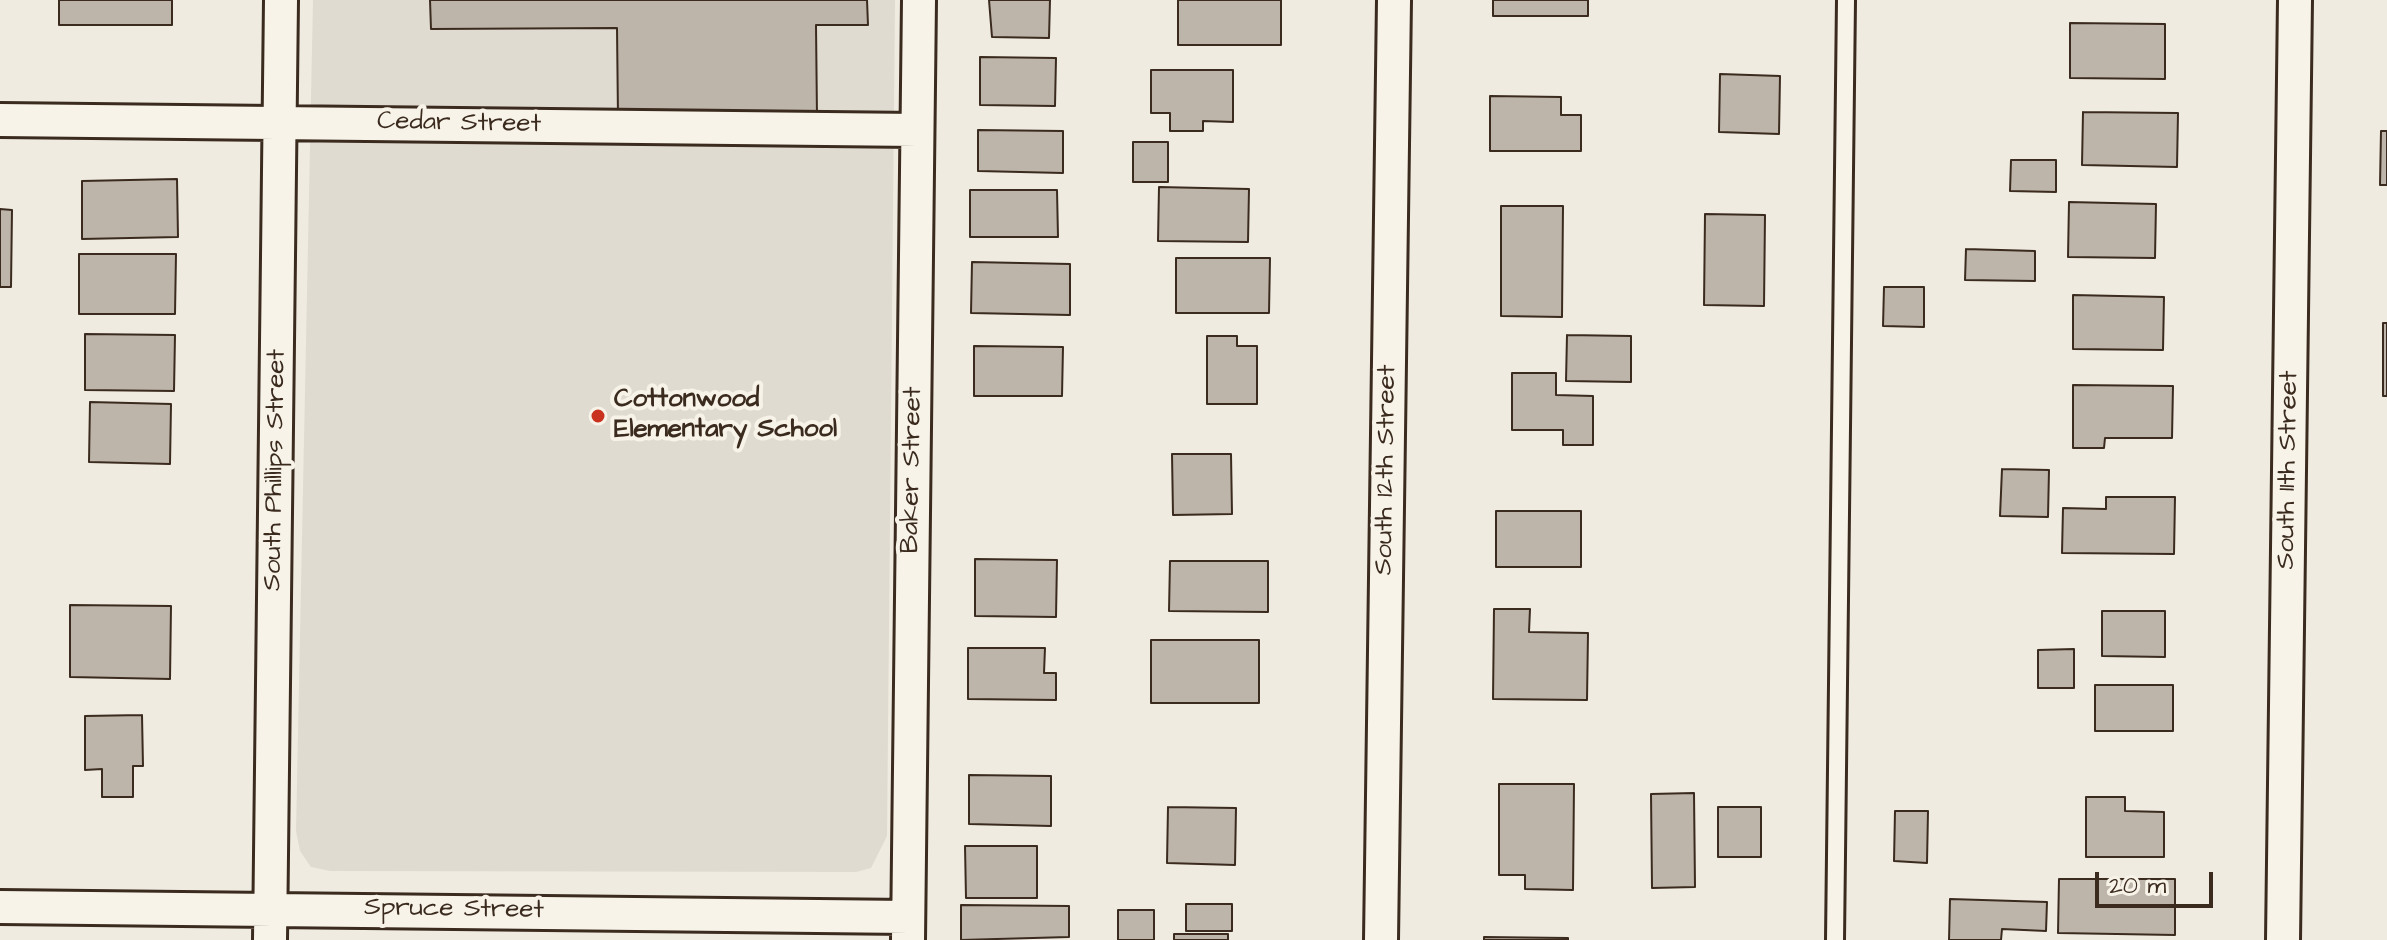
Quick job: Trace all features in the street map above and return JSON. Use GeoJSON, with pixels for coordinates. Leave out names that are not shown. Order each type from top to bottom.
{"type":"FeatureCollection","features":[{"type":"Feature","properties":{"kind":"street","name":"South Phillips Street"},"geometry":{"type":"LineString","coordinates":[[270,940],[281,0]]}},
{"type":"Feature","properties":{"kind":"street","name":"Baker Street"},"geometry":{"type":"LineString","coordinates":[[908,928],[919,0]]}},
{"type":"Feature","properties":{"kind":"street","name":"South 12th Street"},"geometry":{"type":"LineString","coordinates":[[1381,940],[1394,0]]}},
{"type":"Feature","properties":{"kind":"street","name":"South 11th Street"},"geometry":{"type":"LineString","coordinates":[[2283,940],[2295,0]]}},
{"type":"Feature","properties":{"kind":"street","name":"Cedar Street"},"geometry":{"type":"LineString","coordinates":[[0,120],[917,130]]}},
{"type":"Feature","properties":{"kind":"street","name":"Spruce Street"},"geometry":{"type":"LineString","coordinates":[[0,907],[271,908],[908,928]]}},
{"type":"Feature","properties":{"kind":"lane"},"geometry":{"type":"LineString","coordinates":[[1835,940],[1846,0]]}},
{"type":"Feature","properties":{"kind":"shaded area","name":"Cottonwood Elementary School"},"geometry":{"type":"Polygon","coordinates":[[[313,0],[895,0],[887,836],[871,868],[856,872],[330,871],[311,867],[300,851],[296,831],[313,0]]]}},
{"type":"Feature","properties":{"kind":"building"},"geometry":{"type":"Polygon","coordinates":[[[59,0],[172,0],[172,25],[59,25],[59,0]]]}},
{"type":"Feature","properties":{"kind":"building"},"geometry":{"type":"Polygon","coordinates":[[[430,0],[867,0],[868,25],[816,25],[817,117],[618,118],[617,28],[431,29],[430,0]]]}},
{"type":"Feature","properties":{"kind":"building"},"geometry":{"type":"Polygon","coordinates":[[[989,0],[1050,0],[1049,38],[992,37],[989,0]]]}},
{"type":"Feature","properties":{"kind":"building"},"geometry":{"type":"Polygon","coordinates":[[[1178,0],[1281,0],[1281,45],[1178,45],[1178,0]]]}},
{"type":"Feature","properties":{"kind":"building"},"geometry":{"type":"Polygon","coordinates":[[[1493,0],[1588,0],[1588,16],[1493,16],[1493,0]]]}},
{"type":"Feature","properties":{"kind":"building"},"geometry":{"type":"Polygon","coordinates":[[[2070,23],[2165,24],[2165,79],[2070,78],[2070,23]]]}},
{"type":"Feature","properties":{"kind":"building"},"geometry":{"type":"Polygon","coordinates":[[[980,57],[1056,58],[1055,106],[980,105],[980,57]]]}},
{"type":"Feature","properties":{"kind":"building"},"geometry":{"type":"Polygon","coordinates":[[[1151,70],[1233,70],[1233,122],[1203,121],[1203,131],[1170,131],[1170,113],[1151,113],[1151,70]]]}},
{"type":"Feature","properties":{"kind":"building"},"geometry":{"type":"Polygon","coordinates":[[[1720,74],[1780,76],[1779,134],[1719,132],[1720,74]]]}},
{"type":"Feature","properties":{"kind":"building"},"geometry":{"type":"Polygon","coordinates":[[[1490,96],[1561,97],[1561,115],[1581,115],[1581,151],[1490,151],[1490,96]]]}},
{"type":"Feature","properties":{"kind":"building"},"geometry":{"type":"Polygon","coordinates":[[[2083,112],[2178,113],[2177,167],[2082,165],[2083,112]]]}},
{"type":"Feature","properties":{"kind":"building"},"geometry":{"type":"Polygon","coordinates":[[[978,130],[1063,131],[1063,173],[978,171],[978,130]]]}},
{"type":"Feature","properties":{"kind":"building"},"geometry":{"type":"Polygon","coordinates":[[[2381,131],[2387,131],[2387,185],[2380,185],[2381,131]]]}},
{"type":"Feature","properties":{"kind":"building"},"geometry":{"type":"Polygon","coordinates":[[[1133,142],[1168,142],[1168,182],[1133,182],[1133,142]]]}},
{"type":"Feature","properties":{"kind":"building"},"geometry":{"type":"Polygon","coordinates":[[[2011,160],[2056,160],[2056,192],[2010,191],[2011,160]]]}},
{"type":"Feature","properties":{"kind":"building"},"geometry":{"type":"Polygon","coordinates":[[[177,179],[178,237],[82,239],[82,181],[177,179]]]}},
{"type":"Feature","properties":{"kind":"building"},"geometry":{"type":"Polygon","coordinates":[[[1159,187],[1249,189],[1248,242],[1158,241],[1159,187]]]}},
{"type":"Feature","properties":{"kind":"building"},"geometry":{"type":"Polygon","coordinates":[[[970,190],[1057,190],[1058,237],[970,237],[970,190]]]}},
{"type":"Feature","properties":{"kind":"building"},"geometry":{"type":"Polygon","coordinates":[[[2069,202],[2156,204],[2155,258],[2068,257],[2069,202]]]}},
{"type":"Feature","properties":{"kind":"building"},"geometry":{"type":"Polygon","coordinates":[[[1501,206],[1563,206],[1562,317],[1501,316],[1501,206]]]}},
{"type":"Feature","properties":{"kind":"building"},"geometry":{"type":"Polygon","coordinates":[[[0,209],[12,210],[11,287],[0,287],[0,209]]]}},
{"type":"Feature","properties":{"kind":"building"},"geometry":{"type":"Polygon","coordinates":[[[1705,214],[1765,215],[1764,306],[1704,305],[1705,214]]]}},
{"type":"Feature","properties":{"kind":"building"},"geometry":{"type":"Polygon","coordinates":[[[1966,249],[2035,251],[2035,281],[1965,280],[1966,249]]]}},
{"type":"Feature","properties":{"kind":"building"},"geometry":{"type":"Polygon","coordinates":[[[79,254],[176,254],[175,314],[79,314],[79,254]]]}},
{"type":"Feature","properties":{"kind":"building"},"geometry":{"type":"Polygon","coordinates":[[[1176,258],[1270,258],[1269,313],[1176,313],[1176,258]]]}},
{"type":"Feature","properties":{"kind":"building"},"geometry":{"type":"Polygon","coordinates":[[[972,262],[1070,264],[1070,315],[971,313],[972,262]]]}},
{"type":"Feature","properties":{"kind":"building"},"geometry":{"type":"Polygon","coordinates":[[[1884,287],[1924,287],[1924,327],[1883,326],[1884,287]]]}},
{"type":"Feature","properties":{"kind":"building"},"geometry":{"type":"Polygon","coordinates":[[[2073,295],[2164,297],[2163,350],[2073,349],[2073,295]]]}},
{"type":"Feature","properties":{"kind":"building"},"geometry":{"type":"Polygon","coordinates":[[[2383,323],[2387,323],[2387,396],[2383,396],[2383,323]]]}},
{"type":"Feature","properties":{"kind":"building"},"geometry":{"type":"Polygon","coordinates":[[[85,334],[175,335],[174,391],[85,390],[85,334]]]}},
{"type":"Feature","properties":{"kind":"building"},"geometry":{"type":"Polygon","coordinates":[[[1567,335],[1631,336],[1631,382],[1566,381],[1567,335]]]}},
{"type":"Feature","properties":{"kind":"building"},"geometry":{"type":"Polygon","coordinates":[[[1207,336],[1237,336],[1237,346],[1257,346],[1257,404],[1207,404],[1207,336]]]}},
{"type":"Feature","properties":{"kind":"building"},"geometry":{"type":"Polygon","coordinates":[[[974,346],[1063,347],[1062,396],[974,396],[974,346]]]}},
{"type":"Feature","properties":{"kind":"building"},"geometry":{"type":"Polygon","coordinates":[[[1512,373],[1556,373],[1556,395],[1593,396],[1593,445],[1563,445],[1563,430],[1512,430],[1512,373]]]}},
{"type":"Feature","properties":{"kind":"building"},"geometry":{"type":"Polygon","coordinates":[[[2073,385],[2173,386],[2172,438],[2105,438],[2104,448],[2073,448],[2073,385]]]}},
{"type":"Feature","properties":{"kind":"building"},"geometry":{"type":"Polygon","coordinates":[[[90,402],[171,404],[170,464],[89,462],[90,402]]]}},
{"type":"Feature","properties":{"kind":"building"},"geometry":{"type":"Polygon","coordinates":[[[1172,454],[1231,454],[1232,514],[1173,515],[1172,454]]]}},
{"type":"Feature","properties":{"kind":"building"},"geometry":{"type":"Polygon","coordinates":[[[2002,469],[2049,470],[2048,517],[2000,516],[2002,469]]]}},
{"type":"Feature","properties":{"kind":"building"},"geometry":{"type":"Polygon","coordinates":[[[2106,497],[2175,497],[2174,554],[2062,553],[2063,508],[2106,509],[2106,497]]]}},
{"type":"Feature","properties":{"kind":"building"},"geometry":{"type":"Polygon","coordinates":[[[1496,511],[1581,511],[1581,567],[1496,567],[1496,511]]]}},
{"type":"Feature","properties":{"kind":"building"},"geometry":{"type":"Polygon","coordinates":[[[975,559],[1057,560],[1056,617],[975,616],[975,559]]]}},
{"type":"Feature","properties":{"kind":"building"},"geometry":{"type":"Polygon","coordinates":[[[1170,561],[1268,561],[1268,612],[1169,611],[1170,561]]]}},
{"type":"Feature","properties":{"kind":"building"},"geometry":{"type":"Polygon","coordinates":[[[70,605],[171,606],[170,679],[70,677],[70,605]]]}},
{"type":"Feature","properties":{"kind":"building"},"geometry":{"type":"Polygon","coordinates":[[[1494,609],[1530,609],[1529,632],[1588,633],[1587,700],[1493,699],[1494,609]]]}},
{"type":"Feature","properties":{"kind":"building"},"geometry":{"type":"Polygon","coordinates":[[[2102,611],[2165,611],[2165,657],[2102,656],[2102,611]]]}},
{"type":"Feature","properties":{"kind":"building"},"geometry":{"type":"Polygon","coordinates":[[[1151,640],[1259,640],[1259,703],[1151,703],[1151,640]]]}},
{"type":"Feature","properties":{"kind":"building"},"geometry":{"type":"Polygon","coordinates":[[[968,648],[1045,648],[1044,673],[1056,673],[1056,700],[968,699],[968,648]]]}},
{"type":"Feature","properties":{"kind":"building"},"geometry":{"type":"Polygon","coordinates":[[[2074,649],[2074,688],[2038,688],[2038,650],[2074,649]]]}},
{"type":"Feature","properties":{"kind":"building"},"geometry":{"type":"Polygon","coordinates":[[[2095,685],[2173,685],[2173,731],[2095,731],[2095,685]]]}},
{"type":"Feature","properties":{"kind":"building"},"geometry":{"type":"Polygon","coordinates":[[[142,715],[143,766],[133,766],[133,797],[102,797],[102,769],[85,770],[85,716],[142,715]]]}},
{"type":"Feature","properties":{"kind":"building"},"geometry":{"type":"Polygon","coordinates":[[[969,775],[1051,776],[1051,826],[969,824],[969,775]]]}},
{"type":"Feature","properties":{"kind":"building"},"geometry":{"type":"Polygon","coordinates":[[[1499,784],[1574,784],[1573,890],[1525,889],[1525,875],[1499,875],[1499,784]]]}},
{"type":"Feature","properties":{"kind":"building"},"geometry":{"type":"Polygon","coordinates":[[[1694,793],[1695,887],[1652,888],[1651,794],[1694,793]]]}},
{"type":"Feature","properties":{"kind":"building"},"geometry":{"type":"Polygon","coordinates":[[[2086,797],[2125,797],[2125,811],[2164,812],[2164,857],[2086,857],[2086,797]]]}},
{"type":"Feature","properties":{"kind":"building"},"geometry":{"type":"Polygon","coordinates":[[[1168,807],[1236,808],[1235,865],[1167,863],[1168,807]]]}},
{"type":"Feature","properties":{"kind":"building"},"geometry":{"type":"Polygon","coordinates":[[[1718,807],[1761,807],[1761,857],[1718,857],[1718,807]]]}},
{"type":"Feature","properties":{"kind":"building"},"geometry":{"type":"Polygon","coordinates":[[[1895,811],[1928,811],[1927,863],[1894,861],[1895,811]]]}},
{"type":"Feature","properties":{"kind":"building"},"geometry":{"type":"Polygon","coordinates":[[[965,846],[1037,846],[1037,898],[966,898],[965,846]]]}},
{"type":"Feature","properties":{"kind":"building"},"geometry":{"type":"Polygon","coordinates":[[[2059,879],[2175,879],[2175,935],[2058,933],[2059,879]]]}},
{"type":"Feature","properties":{"kind":"building"},"geometry":{"type":"Polygon","coordinates":[[[1950,899],[2047,902],[2046,931],[2002,929],[2001,940],[1949,940],[1950,899]]]}},
{"type":"Feature","properties":{"kind":"building"},"geometry":{"type":"Polygon","coordinates":[[[1186,904],[1232,904],[1232,931],[1186,931],[1186,904]]]}},
{"type":"Feature","properties":{"kind":"building"},"geometry":{"type":"Polygon","coordinates":[[[961,905],[1069,906],[1069,937],[961,940],[961,905]]]}},
{"type":"Feature","properties":{"kind":"building"},"geometry":{"type":"Polygon","coordinates":[[[1118,910],[1154,910],[1154,940],[1118,940],[1118,910]]]}},
{"type":"Feature","properties":{"kind":"building"},"geometry":{"type":"Polygon","coordinates":[[[1174,934],[1228,934],[1228,940],[1174,940],[1174,934]]]}},
{"type":"Feature","properties":{"kind":"building"},"geometry":{"type":"Polygon","coordinates":[[[1484,937],[1568,938],[1568,940],[1484,940],[1484,937]]]}},
{"type":"Feature","properties":{"kind":"place","name":"Cottonwood Elementary School"},"geometry":{"type":"Point","coordinates":[598,416]}}]}
